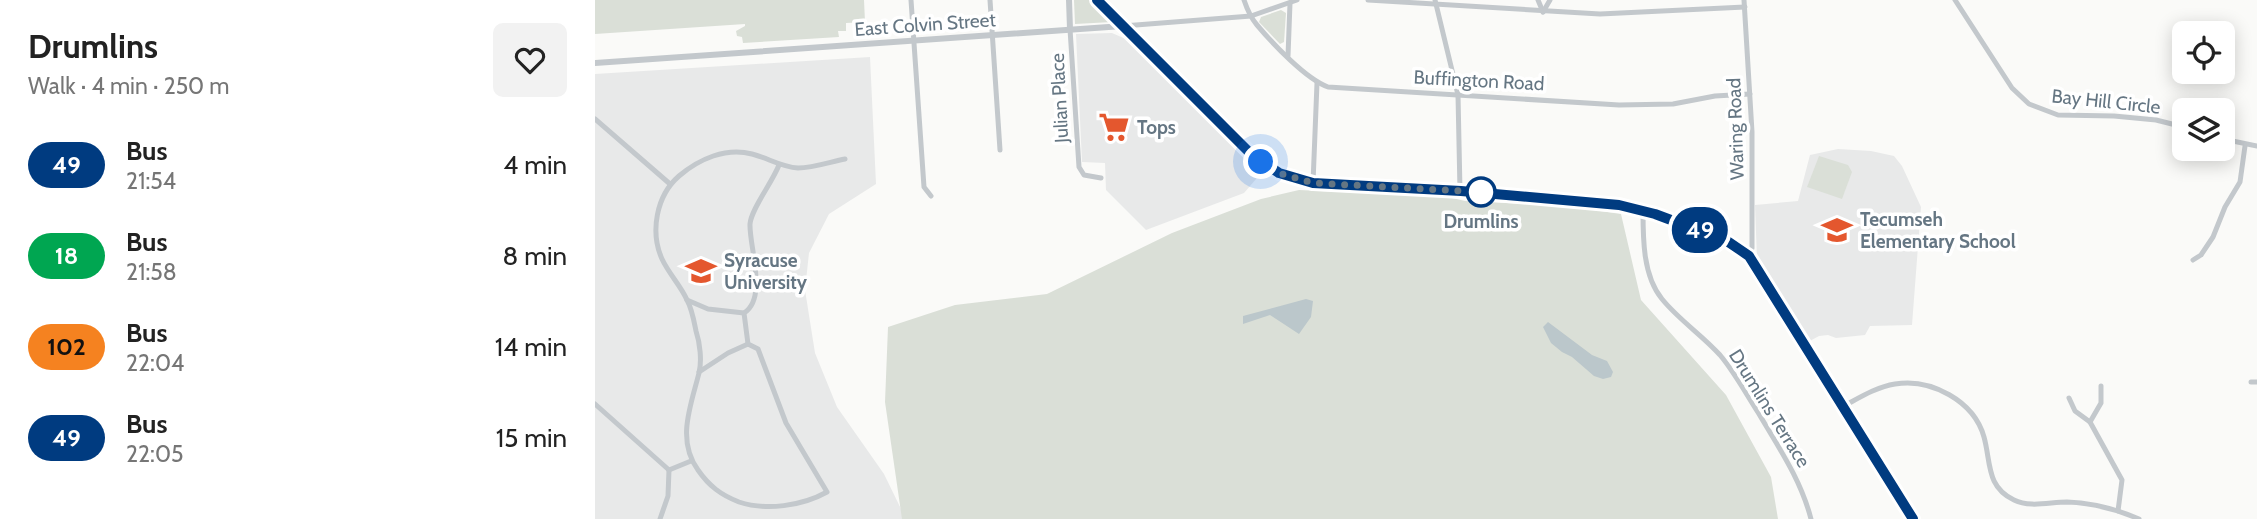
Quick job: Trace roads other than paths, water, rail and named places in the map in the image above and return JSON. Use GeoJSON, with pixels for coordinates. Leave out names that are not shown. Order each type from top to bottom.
{"type":"FeatureCollection","features":[{"type":"Feature","properties":{"kind":"street"},"geometry":{"type":"LineString","coordinates":[[911,0],[924,187],[931,196]]}},
{"type":"Feature","properties":{"kind":"street"},"geometry":{"type":"LineString","coordinates":[[990,0],[1000,150]]}},
{"type":"Feature","properties":{"kind":"street","name":"Julian Place"},"geometry":{"type":"LineString","coordinates":[[1069,0],[1079,167],[1084,174],[1101,178]]}},
{"type":"Feature","properties":{"kind":"street"},"geometry":{"type":"LineString","coordinates":[[1097,0],[1261,162],[1279,173],[1313,183],[1596,201],[1643,211],[1727,241],[1749,256],[1913,519]]}},
{"type":"Feature","properties":{"kind":"street"},"geometry":{"type":"LineString","coordinates":[[1244,0],[1251,16],[1317,83],[1313,183]]}},
{"type":"Feature","properties":{"kind":"street","name":"East Colvin Street"},"geometry":{"type":"LineString","coordinates":[[595,63],[1251,16],[1297,0]]}},
{"type":"Feature","properties":{"kind":"street"},"geometry":{"type":"LineString","coordinates":[[1369,0],[1611,14],[1745,7]]}},
{"type":"Feature","properties":{"kind":"street"},"geometry":{"type":"LineString","coordinates":[[1538,0],[1543,12]]}},
{"type":"Feature","properties":{"kind":"street"},"geometry":{"type":"LineString","coordinates":[[1543,12],[1550,0]]}},
{"type":"Feature","properties":{"kind":"street","name":"Waring Road"},"geometry":{"type":"LineString","coordinates":[[1744,0],[1750,94],[1753,227],[1749,256]]}},
{"type":"Feature","properties":{"kind":"street","name":"Bay Hill Circle"},"geometry":{"type":"LineString","coordinates":[[1955,0],[2012,88],[2029,104],[2058,115],[2114,116],[2172,124]]}},
{"type":"Feature","properties":{"kind":"street"},"geometry":{"type":"LineString","coordinates":[[1288,56],[1290,1]]}},
{"type":"Feature","properties":{"kind":"street"},"geometry":{"type":"LineString","coordinates":[[1436,2],[1458,95],[1461,191]]}},
{"type":"Feature","properties":{"kind":"street","name":"Buffington Road"},"geometry":{"type":"LineString","coordinates":[[1317,83],[1328,87],[1649,105],[1750,94]]}},
{"type":"Feature","properties":{"kind":"street"},"geometry":{"type":"LineString","coordinates":[[595,119],[670,184]]}},
{"type":"Feature","properties":{"kind":"street"},"geometry":{"type":"LineString","coordinates":[[2235,143],[2257,146]]}},
{"type":"Feature","properties":{"kind":"street"},"geometry":{"type":"LineString","coordinates":[[2193,260],[2201,255],[2213,237],[2225,207],[2240,182],[2245,146]]}},
{"type":"Feature","properties":{"kind":"street"},"geometry":{"type":"LineString","coordinates":[[748,344],[758,349],[786,423],[827,492],[813,499],[778,506],[743,503],[716,491],[691,461],[686,427],[691,395],[699,372],[698,340],[687,300],[667,268],[657,242],[658,210],[670,184],[694,165],[726,153],[754,154],[779,165],[804,167],[845,159]]}},
{"type":"Feature","properties":{"kind":"street"},"geometry":{"type":"LineString","coordinates":[[687,300],[708,309],[744,313],[753,305],[755,283],[751,218],[779,165]]}},
{"type":"Feature","properties":{"kind":"street","name":"Drumlins Terrace"},"geometry":{"type":"LineString","coordinates":[[1643,211],[1643,233],[1654,286],[1663,300],[1720,356],[1741,384],[1789,464],[1803,493],[1811,519]]}},
{"type":"Feature","properties":{"kind":"street"},"geometry":{"type":"LineString","coordinates":[[744,313],[748,344]]}},
{"type":"Feature","properties":{"kind":"street"},"geometry":{"type":"LineString","coordinates":[[699,372],[748,344]]}},
{"type":"Feature","properties":{"kind":"street"},"geometry":{"type":"LineString","coordinates":[[1842,407],[1880,388],[1896,384],[1926,385],[1943,391],[1964,405],[1979,424],[1990,473],[2003,493],[2022,503],[2083,503],[2118,510],[2139,519]]}},
{"type":"Feature","properties":{"kind":"street"},"geometry":{"type":"LineString","coordinates":[[2090,422],[2101,403],[2101,386]]}},
{"type":"Feature","properties":{"kind":"street"},"geometry":{"type":"LineString","coordinates":[[2069,398],[2079,416],[2090,422],[2122,480],[2123,489],[2118,510]]}},
{"type":"Feature","properties":{"kind":"street"},"geometry":{"type":"LineString","coordinates":[[595,404],[615,425],[669,470]]}},
{"type":"Feature","properties":{"kind":"street"},"geometry":{"type":"LineString","coordinates":[[669,470],[691,461]]}},
{"type":"Feature","properties":{"kind":"street"},"geometry":{"type":"LineString","coordinates":[[660,519],[668,496],[669,470]]}},
{"type":"Feature","properties":{"kind":"place","name":"Tops"},"geometry":{"type":"Point","coordinates":[1114,127]}},
{"type":"Feature","properties":{"kind":"place","name":"Drumlins"},"geometry":{"type":"Point","coordinates":[1481,192]}},
{"type":"Feature","properties":{"kind":"place","name":"Tecumseh Elementary School"},"geometry":{"type":"Point","coordinates":[1837,230]}},
{"type":"Feature","properties":{"kind":"place","name":"Syracuse University"},"geometry":{"type":"Point","coordinates":[701,271]}}]}
